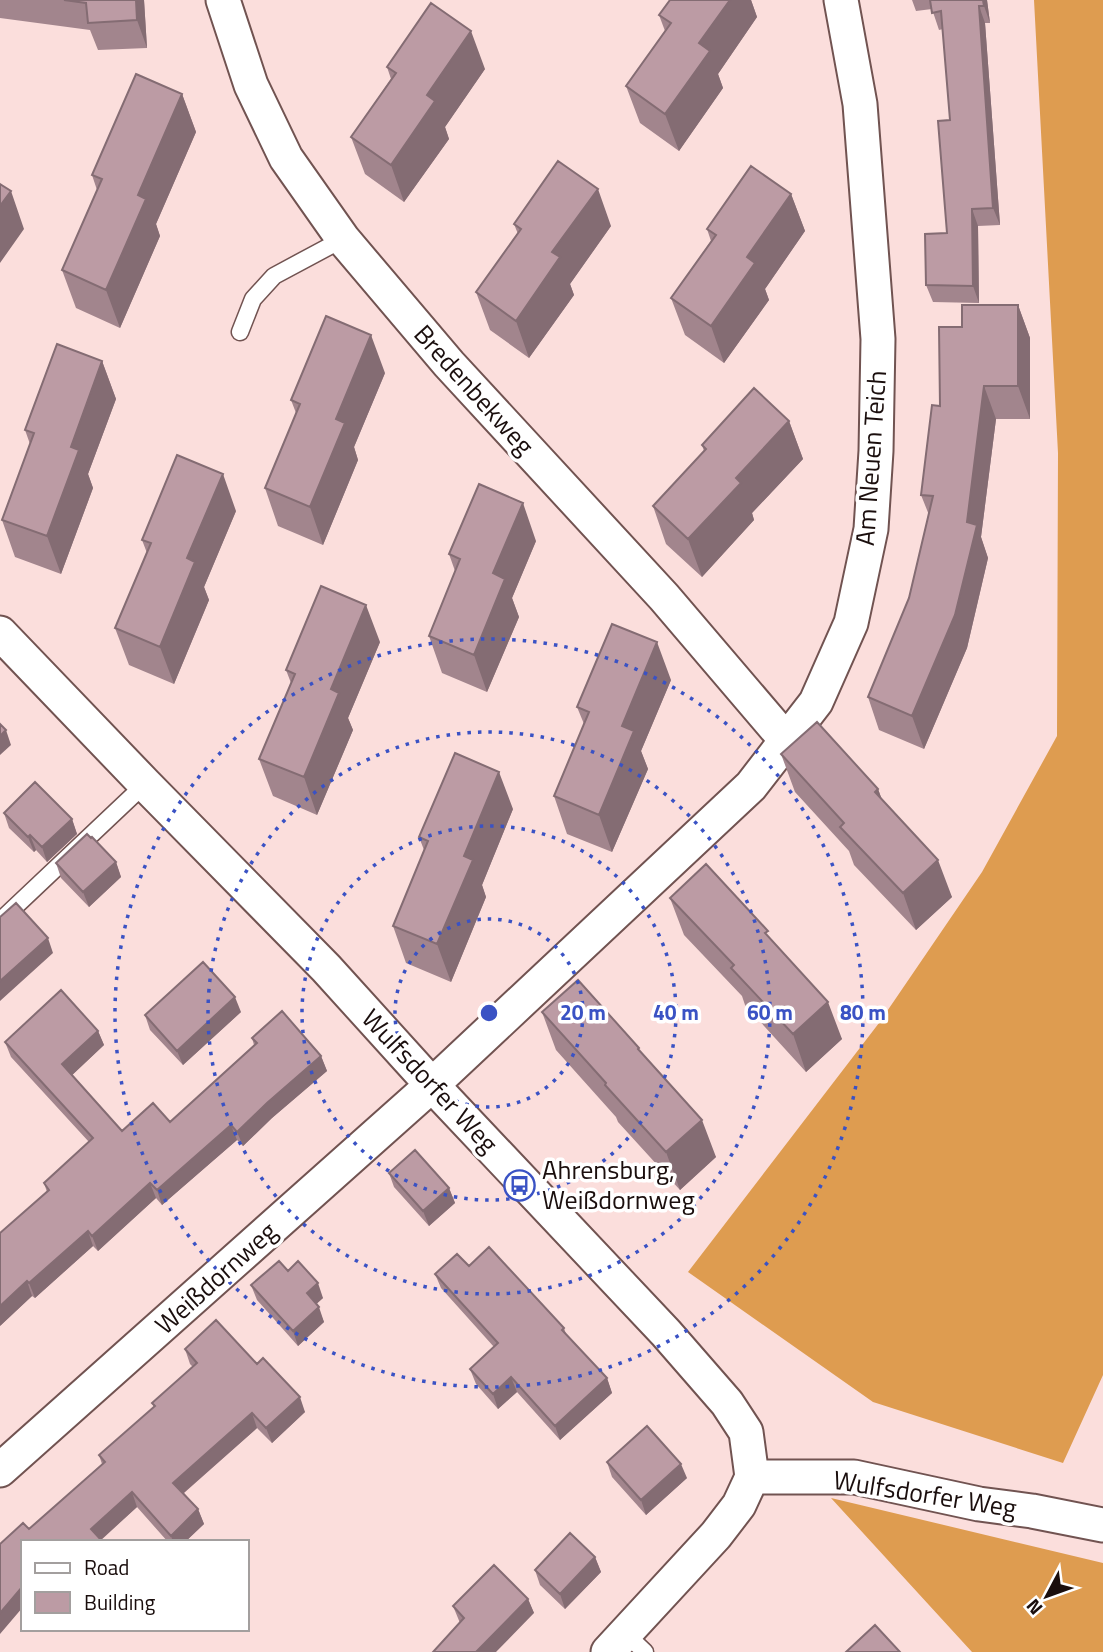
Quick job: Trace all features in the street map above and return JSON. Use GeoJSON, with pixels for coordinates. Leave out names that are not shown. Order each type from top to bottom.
{"type":"FeatureCollection","features":[{"type":"Feature","properties":{"kind":"street","name":"Bredenbekweg"},"geometry":{"type":"LineString","coordinates":[[223,0],[251,85],[286,158],[343,239],[449,364],[664,597],[786,740]]}},
{"type":"Feature","properties":{"kind":"street","name":"Am Neuen Teich"},"geometry":{"type":"LineString","coordinates":[[432,1085],[751,786],[816,702],[850,623],[871,529],[876,451],[878,339],[860,104],[841,0]]}},
{"type":"Feature","properties":{"kind":"street","name":"Wulfsdorfer Weg"},"geometry":{"type":"LineString","coordinates":[[0,633],[326,968],[657,1324],[727,1403],[746,1432],[752,1477],[854,1477],[979,1504],[1103,1525]]}},
{"type":"Feature","properties":{"kind":"street","name":"Weißdornweg"},"geometry":{"type":"LineString","coordinates":[[0,1470],[432,1085]]}},
{"type":"Feature","properties":{"kind":"street"},"geometry":{"type":"LineString","coordinates":[[626,1646],[739,1505],[752,1477]]}},
{"type":"Feature","properties":{"kind":"lane"},"geometry":{"type":"LineString","coordinates":[[240,332],[253,299],[274,276],[343,239]]}},
{"type":"Feature","properties":{"kind":"lane"},"geometry":{"type":"LineString","coordinates":[[0,921],[145,784]]}},
{"type":"Feature","properties":{"kind":"shaded area"},"geometry":{"type":"Polygon","coordinates":[[[1034,0],[1103,0],[1103,1375],[1063,1463],[873,1402],[688,1272],[879,1023],[982,872],[1057,736],[1058,453],[1034,0]]]}},
{"type":"Feature","properties":{"kind":"shaded area"},"geometry":{"type":"Polygon","coordinates":[[[831,1498],[1103,1563],[1103,1652],[972,1652],[831,1498]]]}},
{"type":"Feature","properties":{"kind":"building"},"geometry":{"type":"Polygon","coordinates":[[[64,0],[136,0],[137,20],[88,23],[86,3],[64,0]]]}},
{"type":"Feature","properties":{"kind":"building"},"geometry":{"type":"Polygon","coordinates":[[[670,0],[730,0],[699,43],[710,51],[665,114],[626,86],[671,23],[659,15],[670,0]]]}},
{"type":"Feature","properties":{"kind":"building"},"geometry":{"type":"Polygon","coordinates":[[[930,0],[983,0],[984,6],[979,6],[993,208],[972,209],[973,286],[926,285],[925,234],[947,233],[938,121],[950,120],[941,11],[932,13],[930,0]]]}},
{"type":"Feature","properties":{"kind":"building"},"geometry":{"type":"Polygon","coordinates":[[[431,3],[471,31],[427,95],[435,101],[391,165],[351,137],[396,73],[387,67],[431,3]]]}},
{"type":"Feature","properties":{"kind":"building"},"geometry":{"type":"Polygon","coordinates":[[[136,74],[182,94],[138,195],[146,199],[106,290],[62,270],[102,179],[92,175],[136,74]]]}},
{"type":"Feature","properties":{"kind":"building"},"geometry":{"type":"Polygon","coordinates":[[[558,161],[598,189],[552,252],[560,257],[516,321],[476,292],[521,229],[514,224],[558,161]]]}},
{"type":"Feature","properties":{"kind":"building"},"geometry":{"type":"Polygon","coordinates":[[[751,166],[791,194],[747,257],[755,263],[711,326],[671,298],[716,235],[707,229],[751,166]]]}},
{"type":"Feature","properties":{"kind":"building"},"geometry":{"type":"Polygon","coordinates":[[[0,184],[11,191],[0,206],[0,184]]]}},
{"type":"Feature","properties":{"kind":"building"},"geometry":{"type":"Polygon","coordinates":[[[962,305],[1018,305],[1018,386],[984,386],[967,522],[977,525],[955,615],[912,716],[868,697],[909,598],[933,496],[921,495],[932,405],[940,406],[939,327],[962,327],[962,305]]]}},
{"type":"Feature","properties":{"kind":"building"},"geometry":{"type":"Polygon","coordinates":[[[326,316],[371,335],[336,419],[345,423],[310,507],[265,488],[300,404],[291,400],[326,316]]]}},
{"type":"Feature","properties":{"kind":"building"},"geometry":{"type":"Polygon","coordinates":[[[57,344],[102,361],[71,447],[79,450],[47,536],[2,520],[34,433],[25,430],[57,344]]]}},
{"type":"Feature","properties":{"kind":"building"},"geometry":{"type":"Polygon","coordinates":[[[754,388],[789,421],[736,478],[741,483],[688,539],[653,506],[706,449],[702,445],[754,388]]]}},
{"type":"Feature","properties":{"kind":"building"},"geometry":{"type":"Polygon","coordinates":[[[177,455],[223,474],[187,558],[195,562],[160,647],[115,628],[151,543],[142,540],[177,455]]]}},
{"type":"Feature","properties":{"kind":"building"},"geometry":{"type":"Polygon","coordinates":[[[479,484],[523,503],[493,573],[505,579],[474,655],[429,636],[460,559],[449,554],[479,484]]]}},
{"type":"Feature","properties":{"kind":"building"},"geometry":{"type":"Polygon","coordinates":[[[321,586],[366,605],[331,689],[339,693],[304,777],[259,759],[295,674],[286,670],[321,586]]]}},
{"type":"Feature","properties":{"kind":"building"},"geometry":{"type":"Polygon","coordinates":[[[612,624],[657,642],[622,726],[634,731],[599,815],[554,796],[589,712],[577,707],[612,624]]]}},
{"type":"Feature","properties":{"kind":"building"},"geometry":{"type":"Polygon","coordinates":[[[817,722],[878,789],[875,792],[938,860],[903,893],[840,827],[844,823],[781,754],[817,722]]]}},
{"type":"Feature","properties":{"kind":"building"},"geometry":{"type":"Polygon","coordinates":[[[0,724],[6,730],[0,736],[0,724]]]}},
{"type":"Feature","properties":{"kind":"building"},"geometry":{"type":"Polygon","coordinates":[[[455,753],[499,772],[464,856],[473,860],[437,944],[393,926],[428,841],[419,837],[455,753]]]}},
{"type":"Feature","properties":{"kind":"building"},"geometry":{"type":"Polygon","coordinates":[[[35,782],[72,819],[42,847],[4,813],[35,782]]]}},
{"type":"Feature","properties":{"kind":"building"},"geometry":{"type":"Polygon","coordinates":[[[87,834],[116,862],[83,892],[56,863],[87,834]]]}},
{"type":"Feature","properties":{"kind":"building"},"geometry":{"type":"Polygon","coordinates":[[[706,864],[828,1002],[793,1034],[731,968],[734,965],[670,898],[706,864]]]}},
{"type":"Feature","properties":{"kind":"building"},"geometry":{"type":"Polygon","coordinates":[[[16,903],[48,938],[0,981],[0,917],[16,903]]]}},
{"type":"Feature","properties":{"kind":"building"},"geometry":{"type":"Polygon","coordinates":[[[203,962],[235,997],[177,1051],[145,1015],[203,962]]]}},
{"type":"Feature","properties":{"kind":"building"},"geometry":{"type":"Polygon","coordinates":[[[578,980],[702,1120],[666,1152],[542,1012],[578,980]]]}},
{"type":"Feature","properties":{"kind":"building"},"geometry":{"type":"Polygon","coordinates":[[[61,990],[98,1031],[62,1064],[122,1131],[153,1103],[170,1122],[257,1043],[252,1038],[282,1011],[321,1056],[237,1132],[231,1125],[157,1190],[150,1183],[92,1236],[88,1231],[0,1306],[0,1233],[49,1190],[44,1183],[93,1138],[5,1042],[61,990]]]}},
{"type":"Feature","properties":{"kind":"building"},"geometry":{"type":"Polygon","coordinates":[[[415,1150],[449,1188],[423,1211],[389,1173],[415,1150]]]}},
{"type":"Feature","properties":{"kind":"building"},"geometry":{"type":"Polygon","coordinates":[[[489,1247],[607,1378],[555,1426],[511,1377],[493,1394],[470,1369],[498,1343],[435,1274],[457,1254],[469,1266],[489,1247]]]}},
{"type":"Feature","properties":{"kind":"building"},"geometry":{"type":"Polygon","coordinates":[[[279,1261],[288,1271],[298,1261],[318,1283],[307,1293],[319,1307],[293,1331],[251,1285],[279,1261]]]}},
{"type":"Feature","properties":{"kind":"building"},"geometry":{"type":"Polygon","coordinates":[[[216,1320],[257,1364],[263,1358],[300,1397],[266,1428],[252,1413],[173,1483],[198,1509],[171,1536],[132,1492],[91,1529],[101,1540],[21,1540],[21,1588],[0,1613],[0,1544],[23,1523],[29,1529],[105,1462],[99,1455],[155,1406],[152,1403],[197,1363],[185,1349],[216,1320]]]}},
{"type":"Feature","properties":{"kind":"building"},"geometry":{"type":"Polygon","coordinates":[[[647,1426],[681,1464],[641,1500],[607,1462],[647,1426]]]}},
{"type":"Feature","properties":{"kind":"building"},"geometry":{"type":"Polygon","coordinates":[[[570,1533],[595,1557],[560,1594],[535,1570],[570,1533]]]}},
{"type":"Feature","properties":{"kind":"building"},"geometry":{"type":"Polygon","coordinates":[[[494,1565],[528,1599],[476,1652],[433,1652],[464,1618],[453,1606],[494,1565]]]}},
{"type":"Feature","properties":{"kind":"building"},"geometry":{"type":"Polygon","coordinates":[[[875,1625],[900,1652],[846,1652],[875,1625]]]}},
{"type":"Feature","properties":{"kind":"place","name":"Ahrensburg, Weißdornweg"},"geometry":{"type":"Point","coordinates":[519,1185]}}]}
